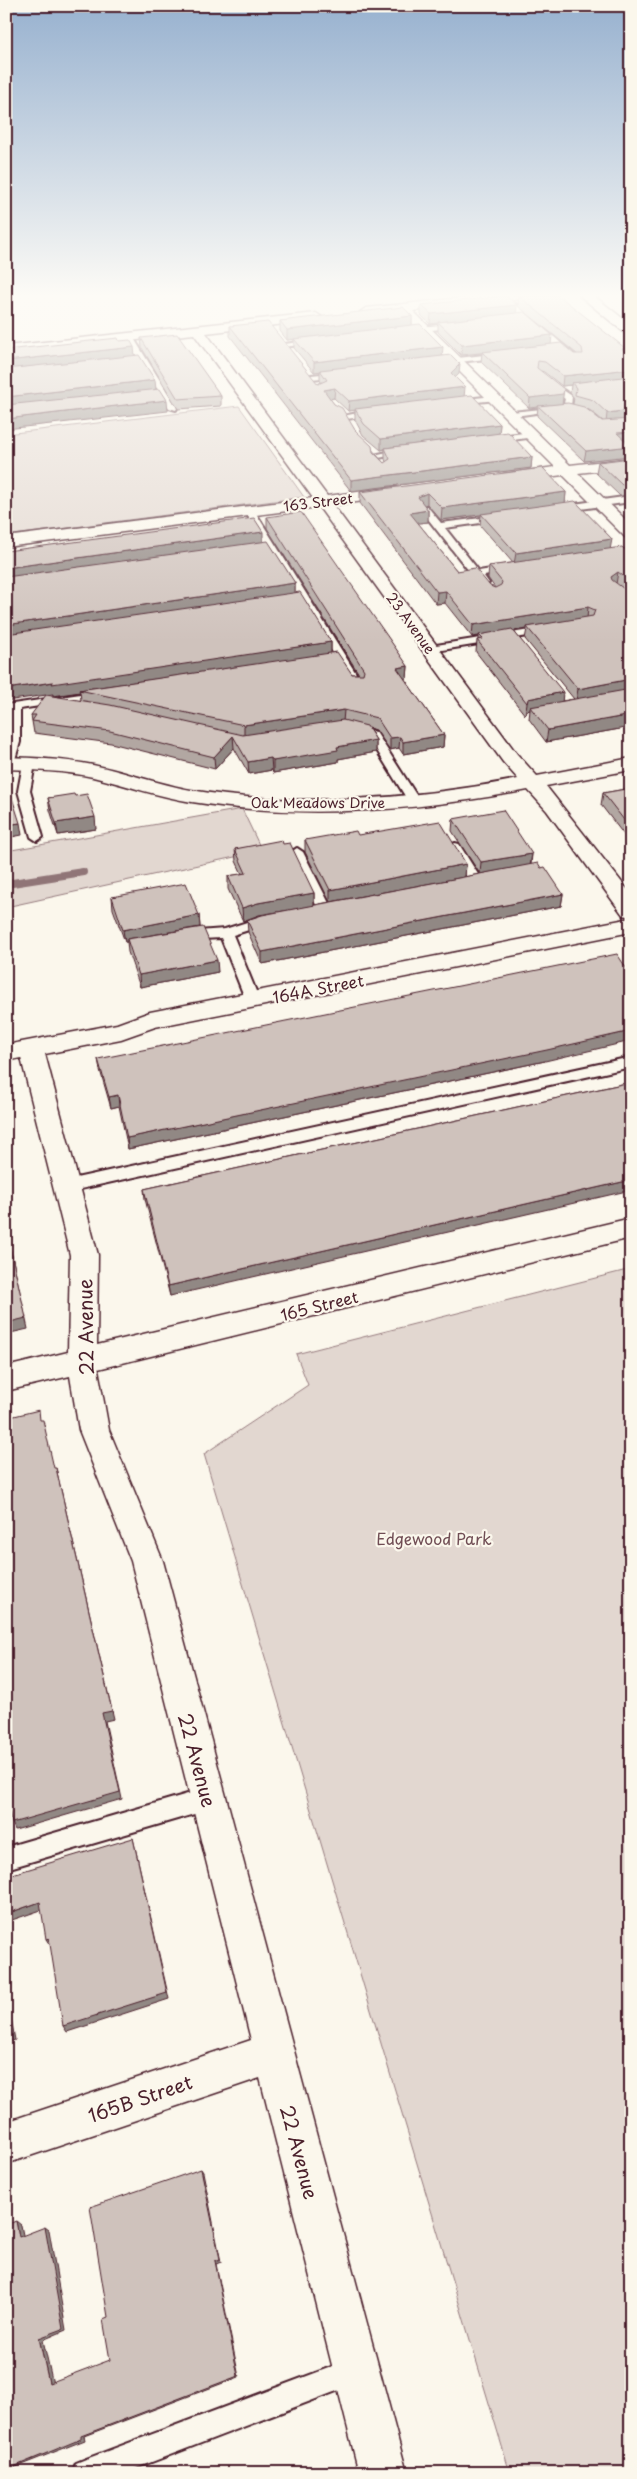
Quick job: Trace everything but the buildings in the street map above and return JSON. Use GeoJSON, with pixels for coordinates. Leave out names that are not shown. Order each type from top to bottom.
{"type":"FeatureCollection","features":[{"type":"Feature","properties":{"kind":"street","name":"23 Avenue"},"geometry":{"type":"LineString","coordinates":[[256,411],[510,758],[554,807],[631,910]]}},
{"type":"Feature","properties":{"kind":"street"},"geometry":{"type":"LineString","coordinates":[[507,411],[631,534]]}},
{"type":"Feature","properties":{"kind":"street"},"geometry":{"type":"LineString","coordinates":[[492,479],[631,462]]}},
{"type":"Feature","properties":{"kind":"street","name":"163 Street"},"geometry":{"type":"LineString","coordinates":[[6,542],[414,489]]}},
{"type":"Feature","properties":{"kind":"street","name":"Oak Meadows Drive"},"geometry":{"type":"LineString","coordinates":[[7,763],[92,771],[191,796],[246,803],[295,806],[414,801],[631,764]]}},
{"type":"Feature","properties":{"kind":"street","name":"164A Street"},"geometry":{"type":"LineString","coordinates":[[19,1050],[121,1031],[150,1020],[631,925]]}},
{"type":"Feature","properties":{"kind":"street","name":"22 Avenue"},"geometry":{"type":"LineString","coordinates":[[19,1050],[67,1186],[84,1255],[82,1361],[94,1430],[147,1562],[358,2369],[383,2473]]}},
{"type":"Feature","properties":{"kind":"street","name":"165 Street"},"geometry":{"type":"LineString","coordinates":[[6,1380],[631,1228]]}},
{"type":"Feature","properties":{"kind":"street","name":"165B Street"},"geometry":{"type":"LineString","coordinates":[[6,2143],[274,2053]]}},
{"type":"Feature","properties":{"kind":"lane"},"geometry":{"type":"LineString","coordinates":[[338,411],[348,420],[385,411]]}},
{"type":"Feature","properties":{"kind":"lane"},"geometry":{"type":"LineString","coordinates":[[511,415],[546,411]]}},
{"type":"Feature","properties":{"kind":"lane"},"geometry":{"type":"LineString","coordinates":[[576,411],[593,418]]}},
{"type":"Feature","properties":{"kind":"lane"},"geometry":{"type":"LineString","coordinates":[[478,442],[532,435]]}},
{"type":"Feature","properties":{"kind":"lane"},"geometry":{"type":"LineString","coordinates":[[376,456],[418,450]]}},
{"type":"Feature","properties":{"kind":"lane"},"geometry":{"type":"LineString","coordinates":[[552,510],[631,499]]}},
{"type":"Feature","properties":{"kind":"lane"},"geometry":{"type":"LineString","coordinates":[[424,508],[488,588]]}},
{"type":"Feature","properties":{"kind":"lane"},"geometry":{"type":"LineString","coordinates":[[249,510],[267,548],[336,658],[357,684]]}},
{"type":"Feature","properties":{"kind":"lane"},"geometry":{"type":"LineString","coordinates":[[438,526],[514,515]]}},
{"type":"Feature","properties":{"kind":"lane"},"geometry":{"type":"LineString","coordinates":[[598,556],[631,552]]}},
{"type":"Feature","properties":{"kind":"lane"},"geometry":{"type":"LineString","coordinates":[[477,574],[524,567]]}},
{"type":"Feature","properties":{"kind":"lane"},"geometry":{"type":"LineString","coordinates":[[430,649],[517,639],[560,628]]}},
{"type":"Feature","properties":{"kind":"lane"},"geometry":{"type":"LineString","coordinates":[[7,763],[14,742],[10,708],[117,692]]}},
{"type":"Feature","properties":{"kind":"lane"},"geometry":{"type":"LineString","coordinates":[[49,702],[85,708]]}},
{"type":"Feature","properties":{"kind":"lane"},"geometry":{"type":"LineString","coordinates":[[350,728],[372,734],[414,801]]}},
{"type":"Feature","properties":{"kind":"lane"},"geometry":{"type":"LineString","coordinates":[[29,764],[24,792],[37,837]]}},
{"type":"Feature","properties":{"kind":"lane"},"geometry":{"type":"LineString","coordinates":[[446,834],[475,879]]}},
{"type":"Feature","properties":{"kind":"lane"},"geometry":{"type":"LineString","coordinates":[[297,852],[325,909]]}},
{"type":"Feature","properties":{"kind":"lane"},"geometry":{"type":"LineString","coordinates":[[458,884],[475,879],[490,878]]}},
{"type":"Feature","properties":{"kind":"lane"},"geometry":{"type":"LineString","coordinates":[[173,938],[199,933],[226,933],[258,921],[287,916]]}},
{"type":"Feature","properties":{"kind":"lane"},"geometry":{"type":"LineString","coordinates":[[226,933],[253,1001]]}},
{"type":"Feature","properties":{"kind":"lane"},"geometry":{"type":"LineString","coordinates":[[67,1186],[631,1062]]}},
{"type":"Feature","properties":{"kind":"lane"},"geometry":{"type":"LineString","coordinates":[[6,1858],[208,1799]]}},
{"type":"Feature","properties":{"kind":"lane"},"geometry":{"type":"LineString","coordinates":[[86,2473],[358,2369]]}},
{"type":"Feature","properties":{"kind":"green space"},"geometry":{"type":"Polygon","coordinates":[[[200,411],[242,411],[304,497],[6,536],[6,434],[200,411]]]}},
{"type":"Feature","properties":{"kind":"green space"},"geometry":{"type":"Polygon","coordinates":[[[242,809],[262,851],[6,907],[6,851],[242,809]]]}},
{"type":"Feature","properties":{"kind":"green space","name":"Edgewood Park"},"geometry":{"type":"Polygon","coordinates":[[[631,1269],[631,2473],[510,2473],[204,1454],[308,1385],[296,1354],[631,1269]]]}},
{"type":"Feature","properties":{"kind":"waterway"},"geometry":{"type":"LineString","coordinates":[[6,884],[83,872]]}}]}
